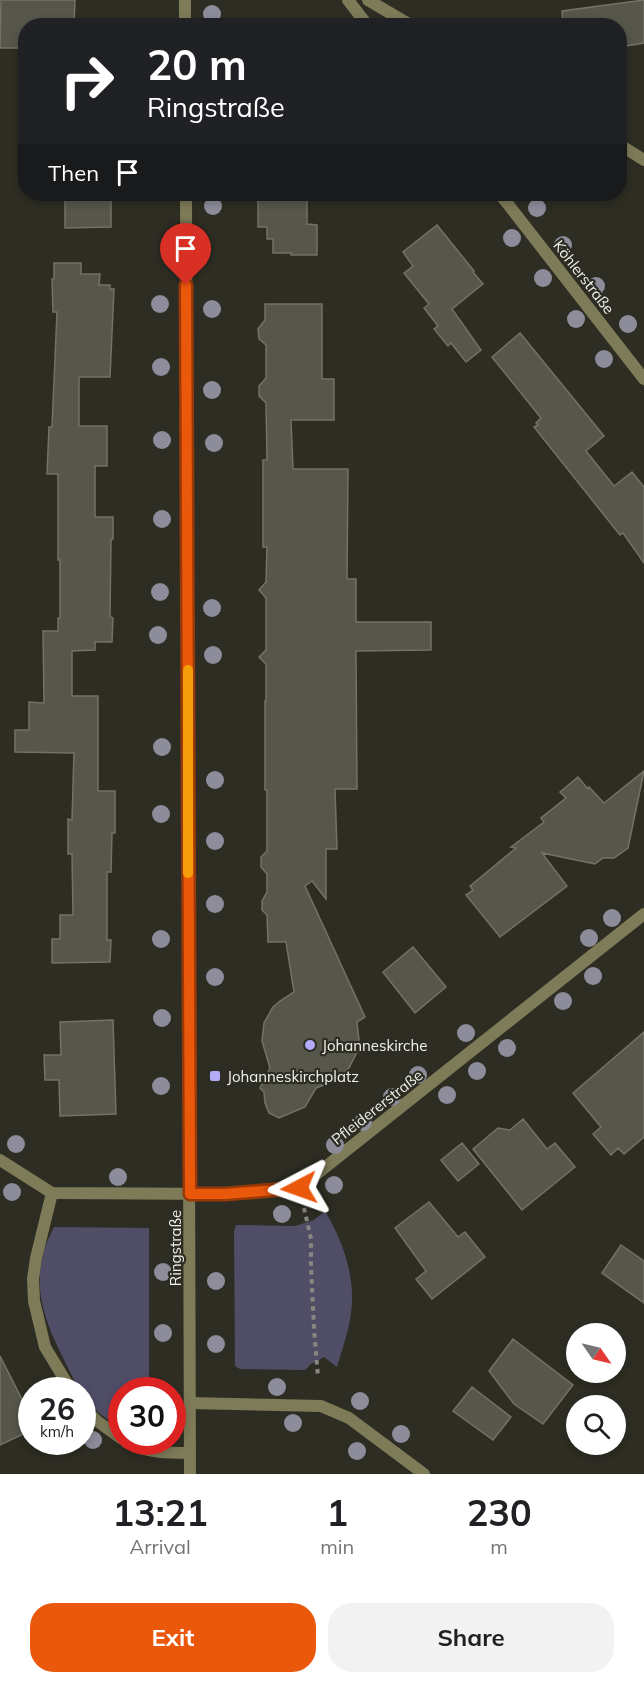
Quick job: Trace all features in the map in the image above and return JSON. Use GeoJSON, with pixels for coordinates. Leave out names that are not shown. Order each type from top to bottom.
{"type":"FeatureCollection","features":[{"type":"Feature","properties":{"kind":"street"},"geometry":{"type":"LineString","coordinates":[[185,0],[185,18]]}},
{"type":"Feature","properties":{"kind":"street"},"geometry":{"type":"LineString","coordinates":[[348,0],[362,18]]}},
{"type":"Feature","properties":{"kind":"street"},"geometry":{"type":"LineString","coordinates":[[368,0],[398,18]]}},
{"type":"Feature","properties":{"kind":"street"},"geometry":{"type":"LineString","coordinates":[[627,150],[644,160]]}},
{"type":"Feature","properties":{"kind":"street","name":"Ringstraße"},"geometry":{"type":"LineString","coordinates":[[186,201],[190,1474]]}},
{"type":"Feature","properties":{"kind":"street","name":"Köhlerstraße"},"geometry":{"type":"LineString","coordinates":[[505,201],[644,379]]}},
{"type":"Feature","properties":{"kind":"street","name":"Pfleidererstraße"},"geometry":{"type":"LineString","coordinates":[[299,1188],[644,914]]}},
{"type":"Feature","properties":{"kind":"street"},"geometry":{"type":"LineString","coordinates":[[0,1160],[52,1193],[225,1194],[299,1188]]}},
{"type":"Feature","properties":{"kind":"street"},"geometry":{"type":"LineString","coordinates":[[52,1193],[36,1258],[33,1279],[34,1301],[45,1347],[63,1377]]}},
{"type":"Feature","properties":{"kind":"street"},"geometry":{"type":"LineString","coordinates":[[190,1403],[321,1406],[349,1418],[424,1474]]}},
{"type":"Feature","properties":{"kind":"path"},"geometry":{"type":"LineString","coordinates":[[299,1188],[311,1239],[318,1377]]}},
{"type":"Feature","properties":{"kind":"shaded area"},"geometry":{"type":"Polygon","coordinates":[[[325,1211],[347,1260],[352,1287],[350,1320],[337,1367],[324,1357],[305,1370],[240,1369],[235,1366],[234,1231],[236,1225],[295,1226],[314,1220],[325,1211]]]}},
{"type":"Feature","properties":{"kind":"shaded area"},"geometry":{"type":"Polygon","coordinates":[[[54,1227],[149,1228],[149,1377],[108,1377],[108,1420],[96,1410],[96,1377],[72,1377],[51,1330],[40,1291],[40,1271],[44,1250],[54,1227]]]}},
{"type":"Feature","properties":{"kind":"building"},"geometry":{"type":"Polygon","coordinates":[[[1,0],[75,0],[74,18],[18,18],[18,48],[0,48],[1,0]]]}},
{"type":"Feature","properties":{"kind":"building"},"geometry":{"type":"Polygon","coordinates":[[[644,0],[644,43],[627,46],[627,18],[562,18],[562,11],[644,0]]]}},
{"type":"Feature","properties":{"kind":"building"},"geometry":{"type":"Polygon","coordinates":[[[65,201],[111,201],[111,227],[65,228],[65,201]]]}},
{"type":"Feature","properties":{"kind":"building"},"geometry":{"type":"Polygon","coordinates":[[[258,201],[307,201],[307,224],[317,225],[317,255],[273,253],[273,239],[267,239],[267,227],[258,227],[258,201]]]}},
{"type":"Feature","properties":{"kind":"building"},"geometry":{"type":"Polygon","coordinates":[[[437,225],[483,284],[452,309],[481,350],[466,362],[451,343],[448,346],[434,329],[438,326],[424,308],[429,304],[404,273],[413,266],[403,252],[437,225]]]}},
{"type":"Feature","properties":{"kind":"building"},"geometry":{"type":"Polygon","coordinates":[[[54,263],[81,263],[81,274],[100,274],[99,285],[110,285],[110,289],[114,289],[110,377],[79,377],[79,426],[107,426],[107,466],[95,466],[95,517],[113,517],[110,617],[113,618],[112,642],[95,642],[95,650],[72,651],[72,696],[98,696],[98,791],[115,791],[115,833],[112,833],[111,872],[107,872],[107,940],[111,940],[110,962],[52,963],[52,939],[60,939],[60,915],[73,915],[72,854],[68,854],[68,819],[72,820],[74,753],[15,752],[15,730],[29,730],[29,702],[44,703],[43,631],[58,631],[58,618],[60,618],[58,474],[47,474],[49,427],[52,427],[57,312],[53,312],[54,263]]]}},
{"type":"Feature","properties":{"kind":"building"},"geometry":{"type":"Polygon","coordinates":[[[265,304],[322,304],[322,379],[334,379],[334,420],[291,420],[293,469],[348,469],[347,579],[356,579],[356,622],[431,622],[431,650],[356,651],[357,789],[335,789],[337,849],[326,849],[326,899],[312,881],[305,886],[365,1017],[357,1022],[358,1050],[349,1068],[334,1081],[316,1088],[305,1107],[279,1118],[269,1113],[264,1092],[260,1088],[270,1068],[262,1041],[264,1023],[273,1007],[294,992],[286,942],[268,942],[267,915],[262,910],[262,901],[267,892],[267,874],[261,867],[261,857],[267,851],[266,664],[259,657],[266,650],[266,598],[259,590],[266,582],[267,547],[263,547],[263,460],[267,460],[266,403],[259,396],[259,386],[266,378],[266,345],[259,339],[258,329],[265,320],[265,304]]]}},
{"type":"Feature","properties":{"kind":"building"},"geometry":{"type":"Polygon","coordinates":[[[520,333],[604,436],[586,451],[614,486],[632,472],[644,487],[644,563],[623,533],[620,535],[534,427],[538,425],[536,423],[541,418],[492,357],[520,333]]]}},
{"type":"Feature","properties":{"kind":"building"},"geometry":{"type":"Polygon","coordinates":[[[644,771],[628,848],[614,858],[603,858],[595,864],[542,853],[567,886],[500,937],[466,895],[473,890],[470,886],[516,848],[511,847],[544,822],[541,818],[566,798],[560,792],[578,777],[604,803],[644,771]]]}},
{"type":"Feature","properties":{"kind":"building"},"geometry":{"type":"Polygon","coordinates":[[[413,947],[446,987],[415,1013],[383,972],[413,947]]]}},
{"type":"Feature","properties":{"kind":"building"},"geometry":{"type":"Polygon","coordinates":[[[113,1020],[116,1114],[60,1116],[59,1080],[45,1080],[44,1055],[61,1055],[60,1022],[113,1020]]]}},
{"type":"Feature","properties":{"kind":"building"},"geometry":{"type":"Polygon","coordinates":[[[644,1032],[644,1137],[624,1154],[618,1148],[611,1155],[593,1134],[601,1127],[573,1093],[644,1032]]]}},
{"type":"Feature","properties":{"kind":"building"},"geometry":{"type":"Polygon","coordinates":[[[523,1119],[547,1149],[555,1143],[575,1167],[522,1210],[473,1149],[498,1128],[510,1130],[523,1119]]]}},
{"type":"Feature","properties":{"kind":"building"},"geometry":{"type":"Polygon","coordinates":[[[462,1143],[479,1164],[458,1181],[441,1160],[462,1143]]]}},
{"type":"Feature","properties":{"kind":"building"},"geometry":{"type":"Polygon","coordinates":[[[429,1202],[458,1237],[465,1232],[485,1257],[432,1299],[416,1279],[426,1271],[395,1228],[429,1202]]]}},
{"type":"Feature","properties":{"kind":"building"},"geometry":{"type":"Polygon","coordinates":[[[621,1245],[644,1261],[644,1303],[602,1273],[621,1245]]]}},
{"type":"Feature","properties":{"kind":"building"},"geometry":{"type":"Polygon","coordinates":[[[513,1339],[566,1380],[566,1383],[573,1385],[543,1424],[514,1404],[489,1371],[513,1339]]]}},
{"type":"Feature","properties":{"kind":"building"},"geometry":{"type":"Polygon","coordinates":[[[0,1356],[18,1391],[18,1437],[0,1445],[0,1356]]]}},
{"type":"Feature","properties":{"kind":"building"},"geometry":{"type":"Polygon","coordinates":[[[472,1387],[511,1417],[493,1440],[453,1411],[472,1387]]]}},
{"type":"Feature","properties":{"kind":"slow traffic"},"geometry":{"type":"LineString","coordinates":[[188,670],[188,873]]}},
{"type":"Feature","properties":{"kind":"place","name":"Johanneskirche"},"geometry":{"type":"Point","coordinates":[310,1045]}},
{"type":"Feature","properties":{"kind":"place","name":"Johanneskirchplatz"},"geometry":{"type":"Point","coordinates":[215,1076]}},
{"type":"Feature","properties":{"kind":"route"},"geometry":{"type":"LineString","coordinates":[[186,285],[190,1194],[225,1194],[299,1188]]}}]}
